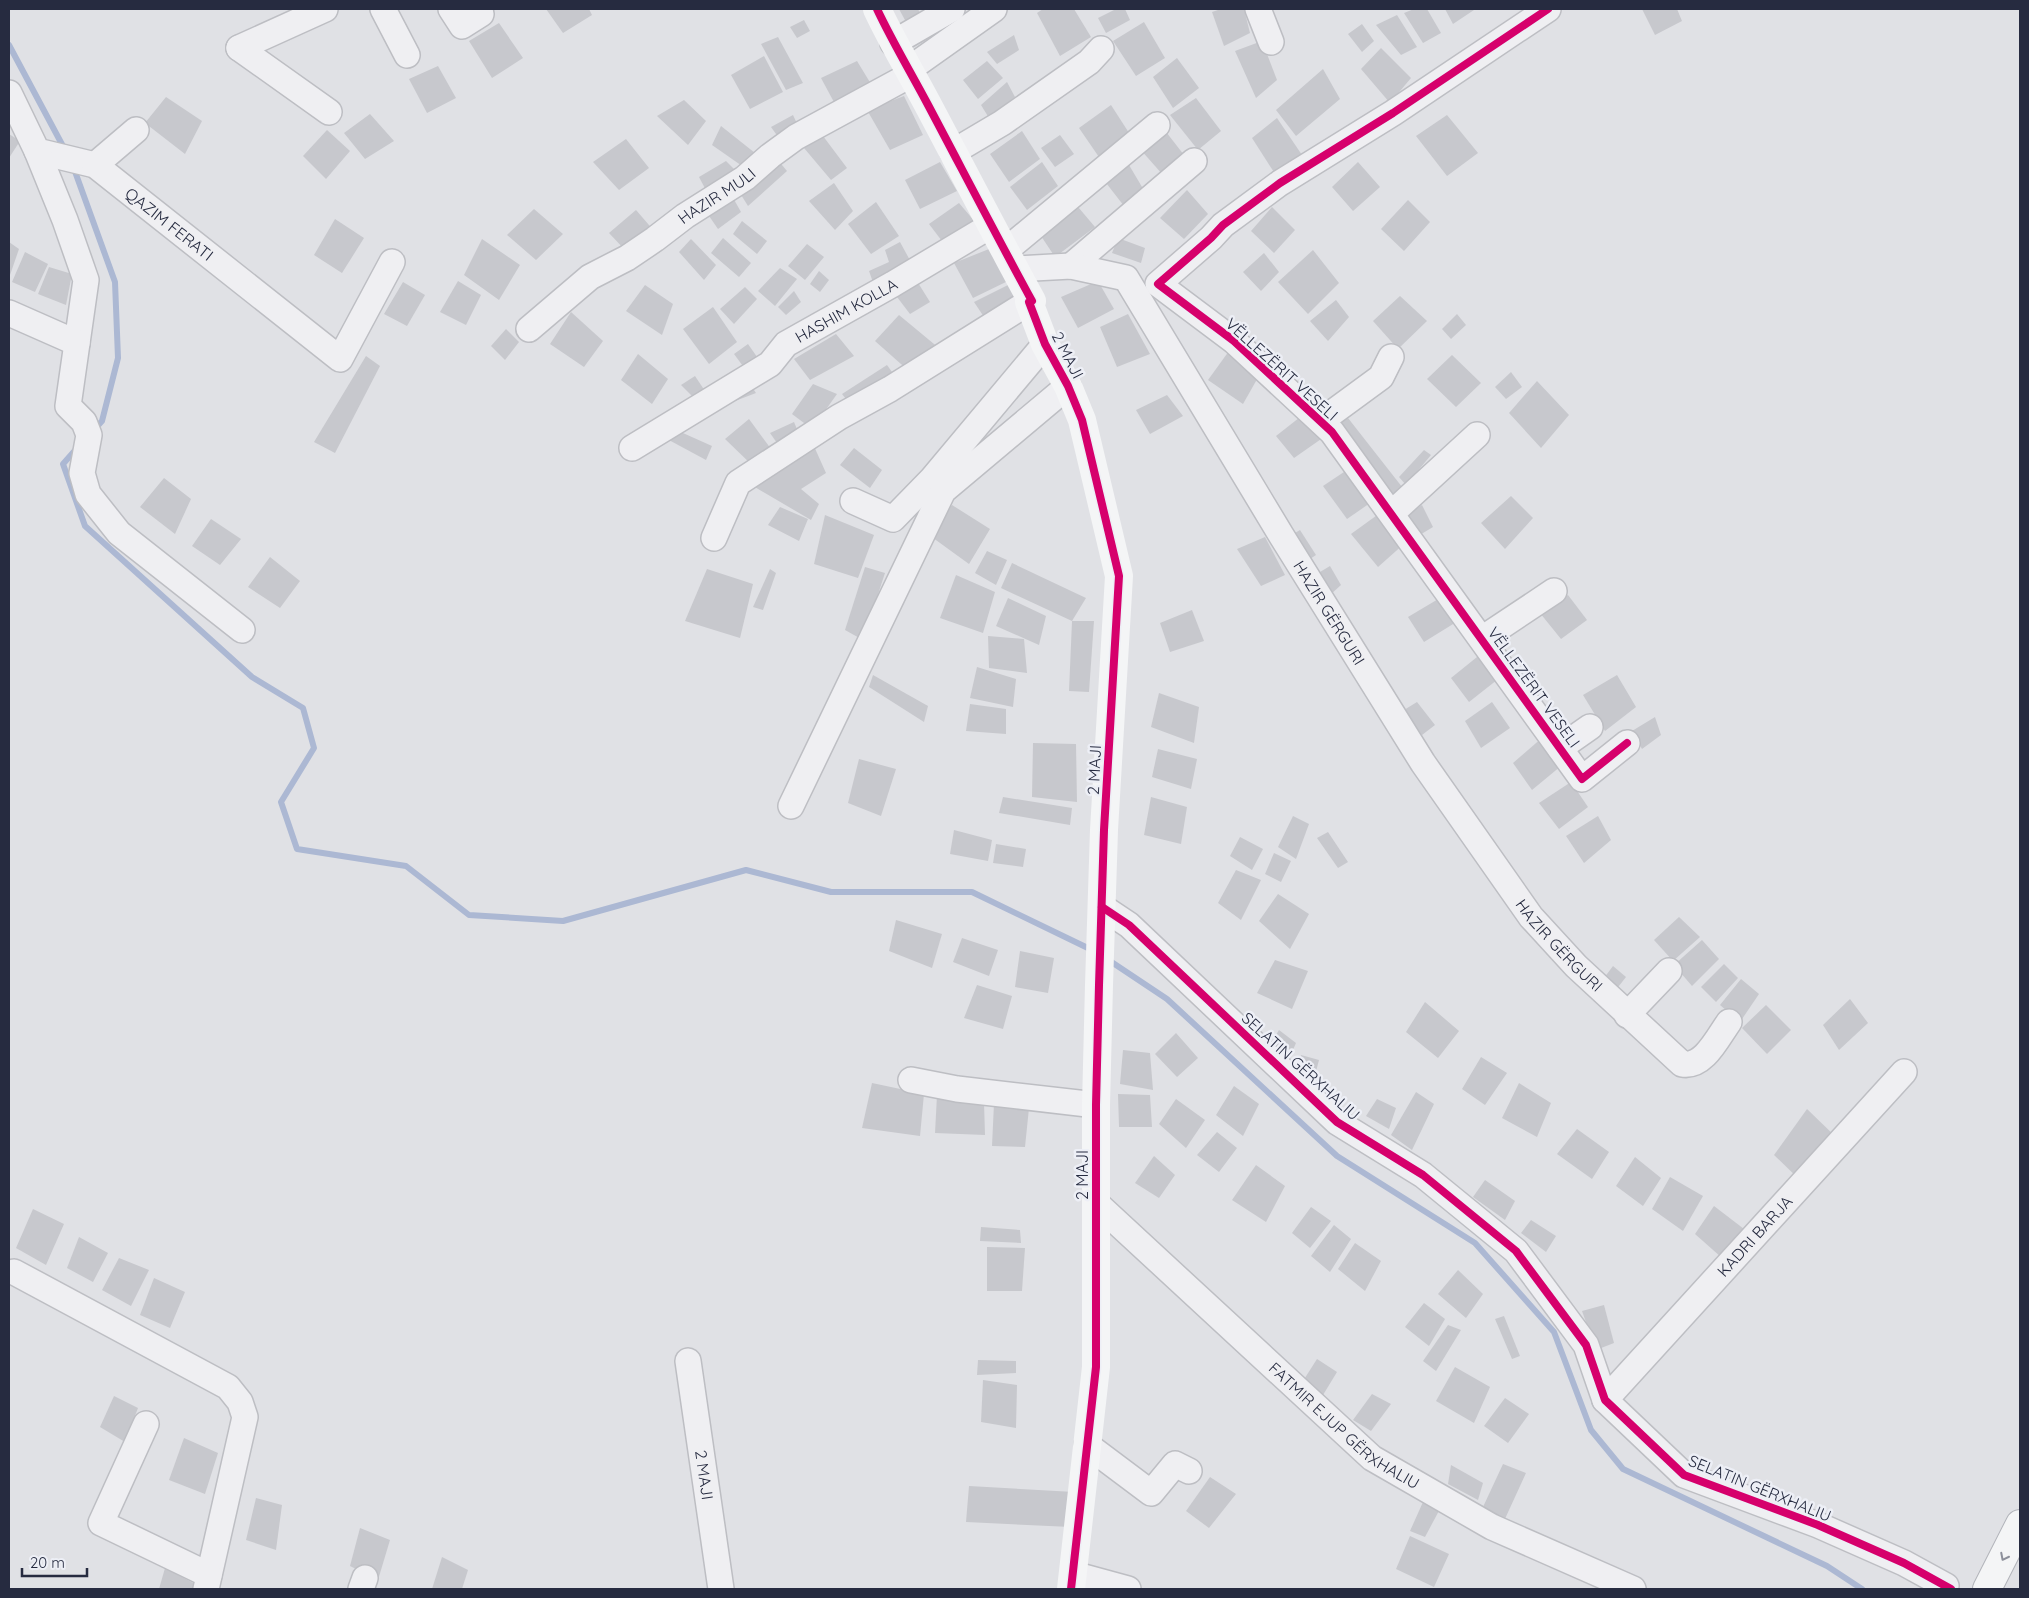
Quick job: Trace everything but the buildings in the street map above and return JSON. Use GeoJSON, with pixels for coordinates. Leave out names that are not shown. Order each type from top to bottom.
{"type":"FeatureCollection","features":[{"type":"Feature","properties":{"kind":"main road","name":"2 MAJI"},"geometry":{"type":"LineString","coordinates":[[876,9],[953,152],[990,226],[1032,301],[1029,302],[1045,344],[1068,386],[1082,420],[1119,576],[1105,820],[1099,985],[1096,1105],[1096,1367],[1072,1582]]}},
{"type":"Feature","properties":{"kind":"main road"},"geometry":{"type":"LineString","coordinates":[[1987,1589],[2020,1524]]}},
{"type":"Feature","properties":{"kind":"street"},"geometry":{"type":"LineString","coordinates":[[325,9],[239,48],[329,112]]}},
{"type":"Feature","properties":{"kind":"street"},"geometry":{"type":"LineString","coordinates":[[383,9],[407,56]]}},
{"type":"Feature","properties":{"kind":"street"},"geometry":{"type":"LineString","coordinates":[[452,9],[462,26],[481,14]]}},
{"type":"Feature","properties":{"kind":"street"},"geometry":{"type":"LineString","coordinates":[[893,43],[952,9]]}},
{"type":"Feature","properties":{"kind":"street","name":"HAZIR MULI"},"geometry":{"type":"LineString","coordinates":[[529,329],[590,276],[627,258],[685,216],[745,178],[796,137],[910,72],[994,9]]}},
{"type":"Feature","properties":{"kind":"street"},"geometry":{"type":"LineString","coordinates":[[1258,9],[1271,42]]}},
{"type":"Feature","properties":{"kind":"street"},"geometry":{"type":"LineString","coordinates":[[1158,284],[1211,238],[1223,225],[1280,183],[1393,113],[1548,9]]}},
{"type":"Feature","properties":{"kind":"street"},"geometry":{"type":"LineString","coordinates":[[953,152],[1010,117],[1089,62],[1101,49]]}},
{"type":"Feature","properties":{"kind":"street"},"geometry":{"type":"LineString","coordinates":[[9,93],[37,152],[65,220],[86,280],[68,406],[84,422],[87,443],[82,473],[88,494],[119,532],[242,630]]}},
{"type":"Feature","properties":{"kind":"street"},"geometry":{"type":"LineString","coordinates":[[1010,260],[1157,125]]}},
{"type":"Feature","properties":{"kind":"street"},"geometry":{"type":"LineString","coordinates":[[95,165],[136,130]]}},
{"type":"Feature","properties":{"kind":"street","name":"QAZIM FERATI"},"geometry":{"type":"LineString","coordinates":[[37,152],[95,165],[340,359],[392,262]]}},
{"type":"Feature","properties":{"kind":"street"},"geometry":{"type":"LineString","coordinates":[[1071,266],[1194,161]]}},
{"type":"Feature","properties":{"kind":"street","name":"HASHIM KOLLA"},"geometry":{"type":"LineString","coordinates":[[632,448],[770,364],[786,344],[990,226]]}},
{"type":"Feature","properties":{"kind":"street"},"geometry":{"type":"LineString","coordinates":[[1010,260],[1071,266],[1126,278]]}},
{"type":"Feature","properties":{"kind":"street","name":"VËLLEZËRIT VESELI"},"geometry":{"type":"LineString","coordinates":[[1126,278],[1158,284],[1234,341],[1332,432],[1582,779],[1627,743]]}},
{"type":"Feature","properties":{"kind":"street","name":"HAZIR GËRGURI"},"geometry":{"type":"LineString","coordinates":[[1126,278],[1281,535],[1423,762],[1530,917],[1576,966],[1682,1064],[1690,1065],[1700,1061],[1729,1022]]}},
{"type":"Feature","properties":{"kind":"street"},"geometry":{"type":"LineString","coordinates":[[714,538],[738,483],[839,417],[890,389],[1029,302]]}},
{"type":"Feature","properties":{"kind":"street"},"geometry":{"type":"LineString","coordinates":[[9,313],[77,343]]}},
{"type":"Feature","properties":{"kind":"street","name":"2 MAJI"},"geometry":{"type":"LineString","coordinates":[[853,501],[893,519],[932,479],[1045,344]]}},
{"type":"Feature","properties":{"kind":"street"},"geometry":{"type":"LineString","coordinates":[[1320,421],[1381,377],[1391,356]]}},
{"type":"Feature","properties":{"kind":"street","name":"2 MAJI"},"geometry":{"type":"LineString","coordinates":[[791,806],[943,491],[1068,386]]}},
{"type":"Feature","properties":{"kind":"street"},"geometry":{"type":"LineString","coordinates":[[1392,513],[1478,435]]}},
{"type":"Feature","properties":{"kind":"street"},"geometry":{"type":"LineString","coordinates":[[1482,639],[1554,591]]}},
{"type":"Feature","properties":{"kind":"street"},"geometry":{"type":"LineString","coordinates":[[1560,748],[1590,727]]}},
{"type":"Feature","properties":{"kind":"street","name":"SELATIN GËRXHALIU"},"geometry":{"type":"LineString","coordinates":[[1102,919],[1129,925],[1337,1122],[1423,1175],[1516,1251],[1586,1345],[1605,1400],[1684,1476],[1818,1525],[1904,1563],[1946,1586]]}},
{"type":"Feature","properties":{"kind":"street"},"geometry":{"type":"LineString","coordinates":[[1627,1015],[1669,971]]}},
{"type":"Feature","properties":{"kind":"street","name":"KADRI BARJA"},"geometry":{"type":"LineString","coordinates":[[1605,1400],[1904,1072]]}},
{"type":"Feature","properties":{"kind":"street"},"geometry":{"type":"LineString","coordinates":[[911,1080],[957,1089],[1096,1105]]}},
{"type":"Feature","properties":{"kind":"street","name":"FATMIR EJUP GËRXHALIU"},"geometry":{"type":"LineString","coordinates":[[1096,1202],[1372,1458],[1492,1527],[1633,1589]]}},
{"type":"Feature","properties":{"kind":"street"},"geometry":{"type":"LineString","coordinates":[[14,1272],[228,1387],[240,1402],[245,1418],[208,1582],[101,1523],[146,1424]]}},
{"type":"Feature","properties":{"kind":"street","name":"2 MAJI"},"geometry":{"type":"LineString","coordinates":[[688,1361],[721,1589]]}},
{"type":"Feature","properties":{"kind":"street"},"geometry":{"type":"LineString","coordinates":[[1087,1445],[1150,1493],[1175,1464],[1188,1471]]}},
{"type":"Feature","properties":{"kind":"street"},"geometry":{"type":"LineString","coordinates":[[1072,1582],[1128,1589]]}},
{"type":"Feature","properties":{"kind":"waterway"},"geometry":{"type":"LineString","coordinates":[[9,45],[65,150]]}},
{"type":"Feature","properties":{"kind":"waterway"},"geometry":{"type":"LineString","coordinates":[[73,166],[115,282],[118,358],[102,421],[93,431]]}},
{"type":"Feature","properties":{"kind":"waterway"},"geometry":{"type":"LineString","coordinates":[[78,447],[63,464],[85,526],[252,677],[303,708],[314,748],[281,802],[297,849],[406,866],[469,915],[563,921],[746,870],[831,892],[972,892],[1092,950]]}},
{"type":"Feature","properties":{"kind":"waterway"},"geometry":{"type":"LineString","coordinates":[[1107,959],[1167,999],[1337,1156],[1475,1243],[1554,1332],[1591,1430],[1623,1469],[1827,1566],[1862,1589]]}},
{"type":"Feature","properties":{"kind":"cycle path"},"geometry":{"type":"LineString","coordinates":[[877,9],[1032,301],[1029,302],[1045,344],[1068,386],[1082,420],[1119,576],[1104,830],[1099,985],[1096,1105],[1096,1367],[1071,1589]]}},
{"type":"Feature","properties":{"kind":"cycle path"},"geometry":{"type":"LineString","coordinates":[[1548,9],[1393,113],[1280,183],[1223,225],[1211,238],[1158,284],[1234,341],[1332,432],[1582,779],[1627,743]]}},
{"type":"Feature","properties":{"kind":"cycle path"},"geometry":{"type":"LineString","coordinates":[[1102,907],[1129,925],[1337,1122],[1423,1175],[1516,1251],[1586,1345],[1605,1400],[1684,1475],[1818,1525],[1904,1563],[1951,1589]]}}]}
